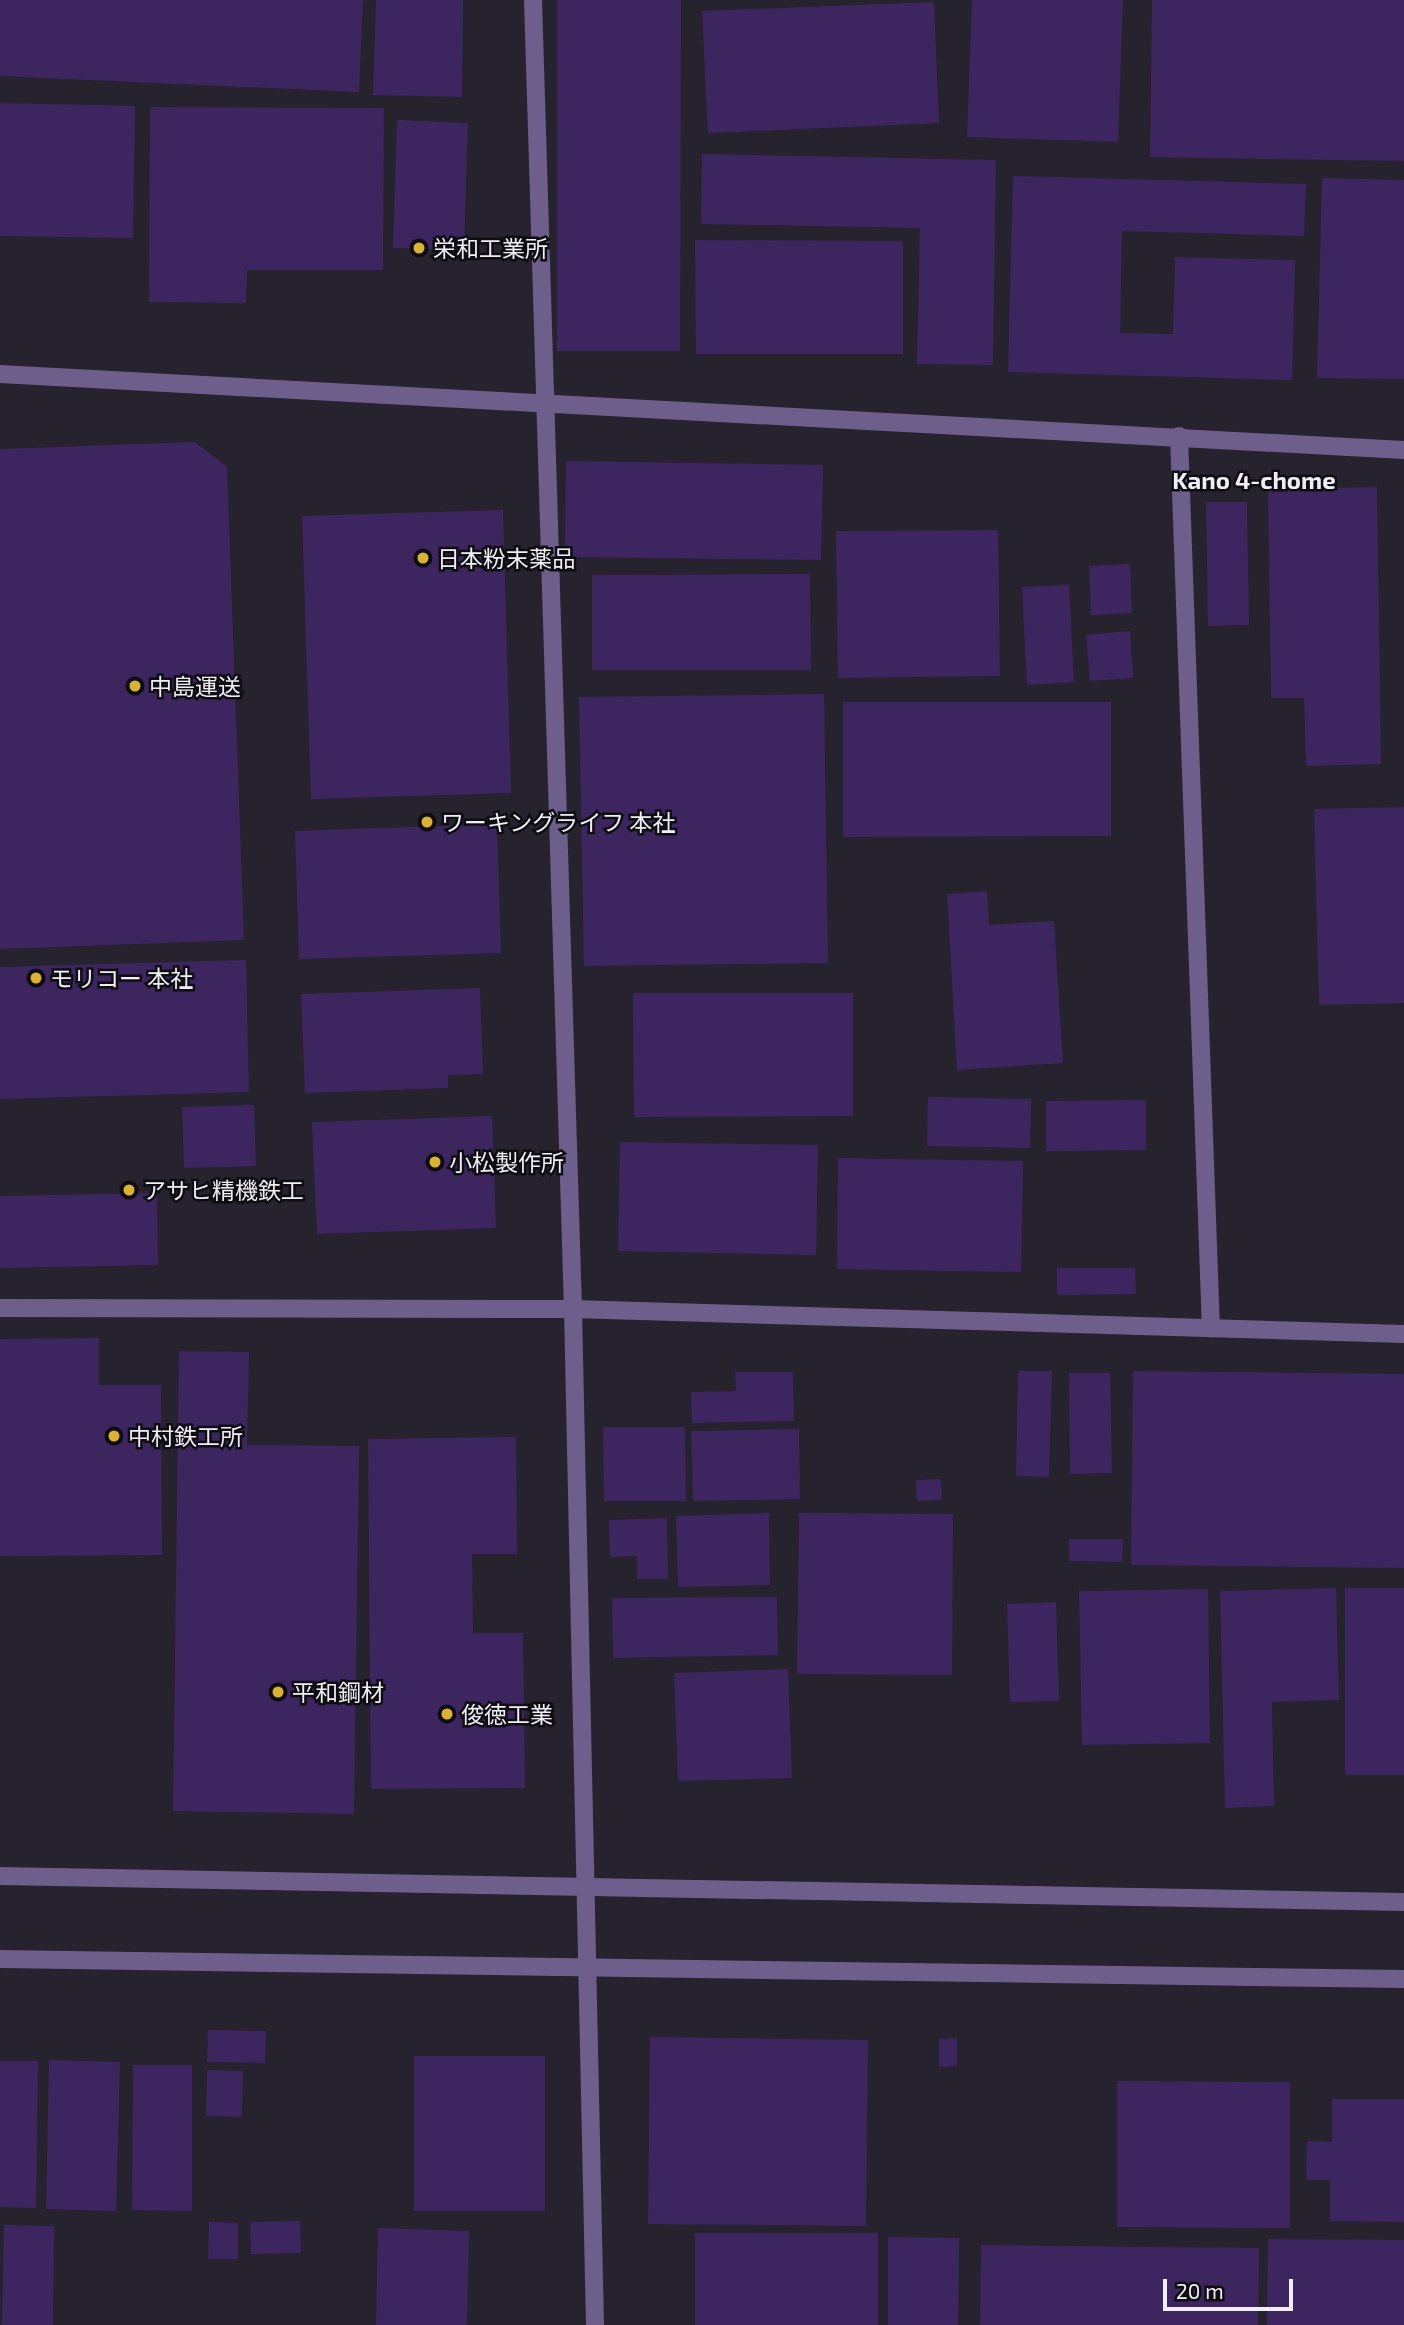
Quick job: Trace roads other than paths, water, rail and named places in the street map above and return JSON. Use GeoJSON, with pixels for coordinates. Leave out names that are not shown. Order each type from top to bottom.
{"type":"FeatureCollection","features":[{"type":"Feature","properties":{"kind":"street"},"geometry":{"type":"LineString","coordinates":[[533,0],[542,404],[573,1309],[583,1884],[588,1970],[595,2325]]}},
{"type":"Feature","properties":{"kind":"street"},"geometry":{"type":"LineString","coordinates":[[0,374],[1404,450]]}},
{"type":"Feature","properties":{"kind":"street"},"geometry":{"type":"LineString","coordinates":[[1179,436],[1211,1328]]}},
{"type":"Feature","properties":{"kind":"street"},"geometry":{"type":"LineString","coordinates":[[0,1308],[573,1309],[1404,1334]]}},
{"type":"Feature","properties":{"kind":"street"},"geometry":{"type":"LineString","coordinates":[[0,1876],[583,1884],[1404,1902]]}},
{"type":"Feature","properties":{"kind":"street"},"geometry":{"type":"LineString","coordinates":[[0,1959],[588,1970],[1404,1979]]}},
{"type":"Feature","properties":{"kind":"place","name":"栄和工業所"},"geometry":{"type":"Point","coordinates":[419,248]}},
{"type":"Feature","properties":{"kind":"place","name":"日本粉末薬品"},"geometry":{"type":"Point","coordinates":[423,558]}},
{"type":"Feature","properties":{"kind":"place","name":"中島運送"},"geometry":{"type":"Point","coordinates":[135,686]}},
{"type":"Feature","properties":{"kind":"place","name":"ワーキングライフ 本社"},"geometry":{"type":"Point","coordinates":[427,822]}},
{"type":"Feature","properties":{"kind":"place","name":"モリコー 本社"},"geometry":{"type":"Point","coordinates":[36,978]}},
{"type":"Feature","properties":{"kind":"place","name":"小松製作所"},"geometry":{"type":"Point","coordinates":[435,1162]}},
{"type":"Feature","properties":{"kind":"place","name":"アサヒ精機鉄工"},"geometry":{"type":"Point","coordinates":[129,1190]}},
{"type":"Feature","properties":{"kind":"place","name":"中村鉄工所"},"geometry":{"type":"Point","coordinates":[114,1436]}},
{"type":"Feature","properties":{"kind":"place","name":"平和鋼材"},"geometry":{"type":"Point","coordinates":[278,1692]}},
{"type":"Feature","properties":{"kind":"place","name":"俊徳工業"},"geometry":{"type":"Point","coordinates":[447,1714]}},
{"type":"Feature","properties":{"kind":"district","name":"Kano 4-chome"},"geometry":{"type":"Point","coordinates":[1254,480]}}]}
